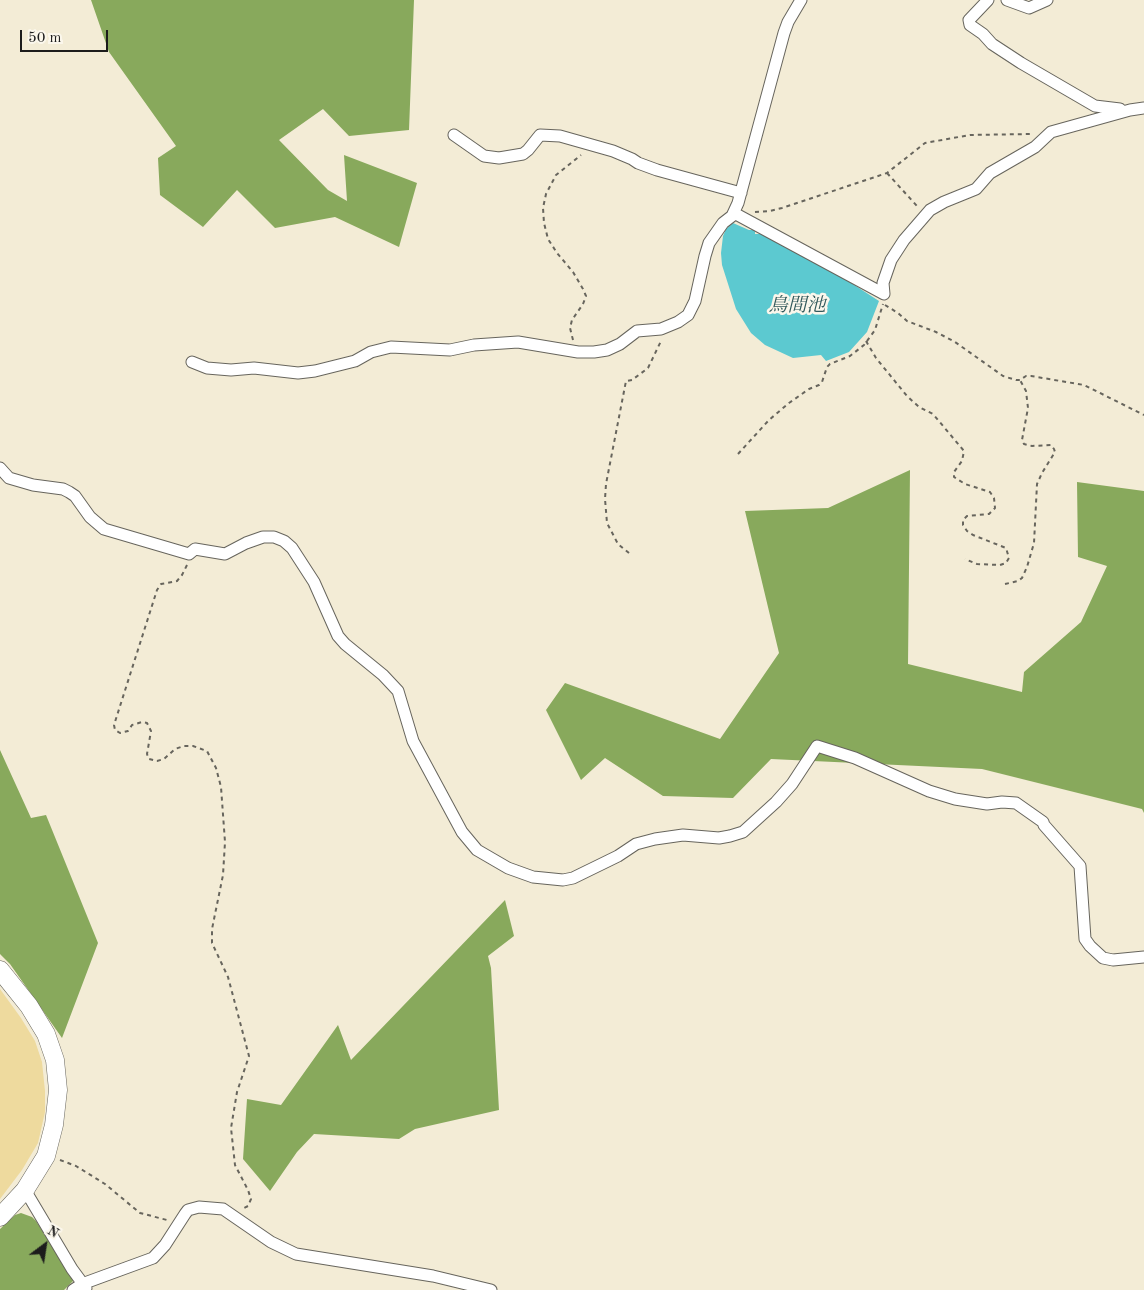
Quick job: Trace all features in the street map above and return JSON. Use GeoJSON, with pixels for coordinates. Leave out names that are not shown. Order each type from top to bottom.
{"type":"FeatureCollection","features":[{"type":"Feature","properties":{"kind":"main road"},"geometry":{"type":"LineString","coordinates":[[0,970],[29,1006],[46,1034],[52,1048],[58,1090],[54,1125],[46,1156],[25,1190],[0,1217]]}},
{"type":"Feature","properties":{"kind":"street"},"geometry":{"type":"LineString","coordinates":[[192,362],[207,368],[231,370],[254,368],[298,373],[315,371],[354,361],[372,352],[391,347],[450,350],[474,345],[518,342],[578,352],[594,352],[607,350],[620,344],[637,331],[661,329],[683,319],[692,308],[699,286],[706,249],[723,223],[735,211],[784,33],[801,0]]}},
{"type":"Feature","properties":{"kind":"street"},"geometry":{"type":"LineString","coordinates":[[988,0],[968,20],[970,25],[998,48],[1096,106],[1130,110]]}},
{"type":"Feature","properties":{"kind":"street"},"geometry":{"type":"LineString","coordinates":[[1007,0],[1029,8],[1047,0]]}},
{"type":"Feature","properties":{"kind":"street"},"geometry":{"type":"LineString","coordinates":[[884,299],[883,283],[891,260],[925,214],[944,202],[976,189],[990,174],[1035,147],[1051,132],[1130,110],[1144,108]]}},
{"type":"Feature","properties":{"kind":"street"},"geometry":{"type":"LineString","coordinates":[[454,135],[490,158],[506,158],[523,154],[540,135],[560,136],[600,147],[657,170],[740,193]]}},
{"type":"Feature","properties":{"kind":"street"},"geometry":{"type":"LineString","coordinates":[[735,211],[884,299]]}},
{"type":"Feature","properties":{"kind":"street"},"geometry":{"type":"LineString","coordinates":[[0,468],[10,478],[33,485],[63,489],[69,492],[75,496],[90,517],[104,529],[189,554],[195,550],[225,554],[262,537],[274,537],[292,548],[314,582],[338,636],[383,675],[398,691],[413,741],[462,832],[476,850],[508,868],[533,877],[564,880],[618,856],[636,844],[683,835],[719,838],[743,832],[776,802],[792,784],[818,746],[855,758],[929,791],[955,799],[987,804],[1016,803],[1043,822],[1080,866],[1085,939],[1090,946],[1103,958],[1113,960],[1144,957]]}},
{"type":"Feature","properties":{"kind":"street"},"geometry":{"type":"LineString","coordinates":[[25,1190],[81,1288],[153,1258],[165,1245],[184,1214],[193,1208],[212,1208],[223,1209],[271,1242],[296,1254],[425,1274],[491,1290]]}},
{"type":"Feature","properties":{"kind":"path"},"geometry":{"type":"LineString","coordinates":[[735,211],[770,211],[887,173],[925,143],[970,135],[1029,135],[1051,132]]}},
{"type":"Feature","properties":{"kind":"path"},"geometry":{"type":"LineString","coordinates":[[578,352],[573,342],[570,328],[572,320],[586,296],[584,288],[556,253],[548,239],[544,223],[544,201],[551,182],[556,175],[582,154],[600,147]]}},
{"type":"Feature","properties":{"kind":"path"},"geometry":{"type":"LineString","coordinates":[[887,173],[925,214]]}},
{"type":"Feature","properties":{"kind":"path"},"geometry":{"type":"LineString","coordinates":[[738,454],[783,408],[809,388],[819,385],[830,364],[850,356],[866,341],[878,322],[884,299],[908,321],[955,342],[1003,376],[1020,380],[1025,386],[1028,408],[1022,440],[1024,444],[1032,446],[1051,445],[1054,449],[1055,452],[1042,472],[1038,484],[1034,543],[1027,567],[1022,578],[1005,584]]}},
{"type":"Feature","properties":{"kind":"path"},"geometry":{"type":"LineString","coordinates":[[629,553],[623,550],[613,537],[606,517],[606,484],[626,381],[632,380],[648,368],[664,335],[672,325]]}},
{"type":"Feature","properties":{"kind":"path"},"geometry":{"type":"LineString","coordinates":[[866,341],[876,358],[907,396],[919,407],[932,414],[964,450],[962,461],[954,472],[954,477],[965,484],[990,492],[994,498],[995,508],[989,514],[967,516],[963,520],[963,525],[973,535],[1006,548],[1009,558],[1006,563],[1000,565],[984,564],[965,558]]}},
{"type":"Feature","properties":{"kind":"path"},"geometry":{"type":"LineString","coordinates":[[1020,380],[1026,376],[1084,385],[1144,415]]}},
{"type":"Feature","properties":{"kind":"path"},"geometry":{"type":"LineString","coordinates":[[189,554],[190,561],[177,581],[160,584],[157,590],[114,725],[115,730],[120,733],[128,731],[132,725],[142,722],[147,724],[151,731],[147,754],[149,759],[157,761],[164,759],[175,749],[184,746],[192,746],[207,752],[216,768],[221,787],[225,842],[223,875],[212,929],[212,943],[228,977],[248,1056],[237,1092],[231,1128],[235,1165],[251,1199],[248,1206],[241,1210],[228,1212]]}},
{"type":"Feature","properties":{"kind":"path"},"geometry":{"type":"LineString","coordinates":[[46,1156],[76,1166],[109,1187],[140,1213],[179,1225]]}},
{"type":"Feature","properties":{"kind":"green space"},"geometry":{"type":"Polygon","coordinates":[[[91,0],[414,0],[409,130],[349,136],[323,109],[279,140],[328,190],[347,201],[344,155],[417,183],[399,247],[335,217],[275,228],[237,190],[203,227],[160,195],[158,158],[176,146],[109,52],[91,0]]]}},
{"type":"Feature","properties":{"kind":"green space"},"geometry":{"type":"Polygon","coordinates":[[[910,470],[908,664],[1022,692],[1024,672],[1081,622],[1107,566],[1078,557],[1077,482],[1144,491],[1144,813],[1142,809],[982,769],[771,759],[733,798],[663,796],[605,758],[581,780],[546,710],[565,683],[720,739],[779,653],[745,511],[828,508],[910,470]]]}},
{"type":"Feature","properties":{"kind":"green space"},"geometry":{"type":"Polygon","coordinates":[[[0,750],[31,818],[46,815],[98,943],[62,1038],[10,964],[0,954],[0,750]]]}},
{"type":"Feature","properties":{"kind":"green space"},"geometry":{"type":"Polygon","coordinates":[[[505,900],[514,936],[488,956],[491,968],[499,1110],[415,1129],[399,1139],[314,1134],[297,1152],[270,1191],[243,1159],[247,1099],[281,1105],[338,1025],[351,1060],[505,900]]]}},
{"type":"Feature","properties":{"kind":"green space"},"geometry":{"type":"Polygon","coordinates":[[[21,1213],[32,1217],[36,1221],[74,1280],[64,1290],[0,1290],[0,1229],[15,1215],[21,1213]]]}},
{"type":"Feature","properties":{"kind":"sand"},"geometry":{"type":"Polygon","coordinates":[[[0,989],[35,1041],[42,1062],[45,1112],[38,1143],[22,1170],[0,1199],[0,989]]]}},
{"type":"Feature","properties":{"kind":"water","name":"鳥間池"},"geometry":{"type":"Polygon","coordinates":[[[733,223],[749,230],[755,230],[755,234],[764,234],[845,279],[879,301],[867,332],[849,352],[826,361],[821,355],[793,358],[765,345],[751,333],[736,309],[722,265],[723,236],[726,229],[733,223]]]}}]}
